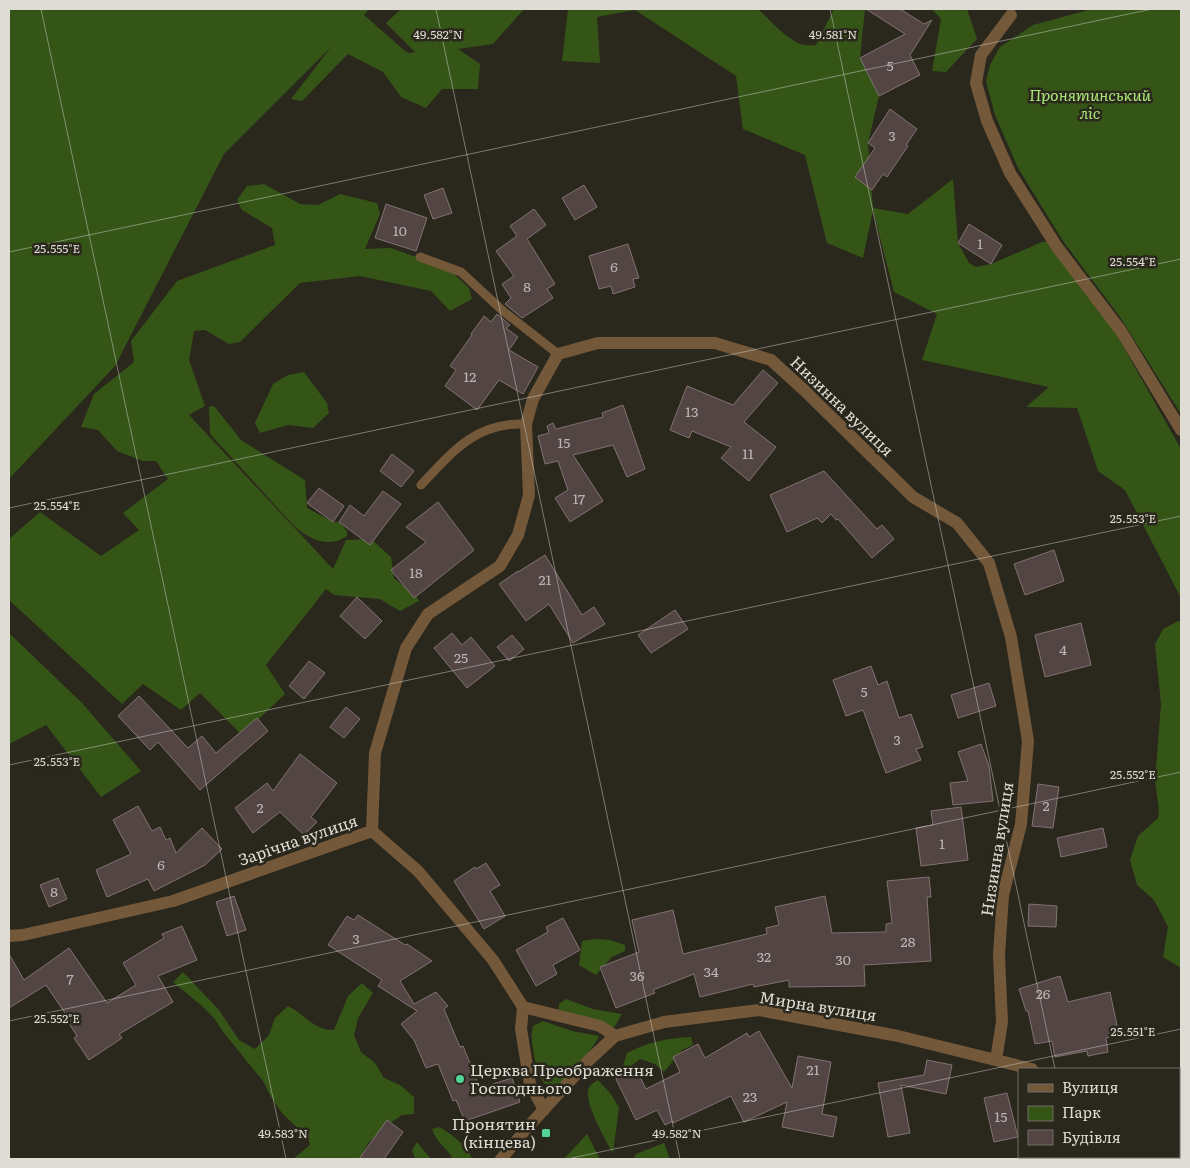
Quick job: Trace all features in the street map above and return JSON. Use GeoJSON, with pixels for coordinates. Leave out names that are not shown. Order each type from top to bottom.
{"type":"FeatureCollection","features":[{"type":"Feature","properties":{"kind":"street"},"geometry":{"type":"LineString","coordinates":[[1011,15],[981,55],[976,83],[987,121],[1010,173],[1057,246],[1122,331],[1181,430]]}},
{"type":"Feature","properties":{"kind":"street","name":"Низинна вулиця"},"geometry":{"type":"LineString","coordinates":[[558,354],[598,343],[715,343],[771,360],[913,497],[957,523],[989,564],[1011,637],[1028,741],[1021,824],[1003,895],[999,954],[1002,1022],[996,1060]]}},
{"type":"Feature","properties":{"kind":"street"},"geometry":{"type":"LineString","coordinates":[[372,831],[375,753],[406,648],[428,614],[500,566],[518,535],[529,495],[526,424],[533,399],[558,354]]}},
{"type":"Feature","properties":{"kind":"street","name":"Зарічна вулиця"},"geometry":{"type":"LineString","coordinates":[[9,936],[23,935],[173,901],[372,831],[418,872],[493,960],[523,1007]]}},
{"type":"Feature","properties":{"kind":"street"},"geometry":{"type":"LineString","coordinates":[[544,1110],[530,1084],[520,1029],[523,1007],[600,1026],[615,1036]]}},
{"type":"Feature","properties":{"kind":"street","name":"Мирна вулиця"},"geometry":{"type":"LineString","coordinates":[[501,1159],[589,1060],[615,1036],[664,1022],[759,1010],[898,1036],[1028,1068]]}},
{"type":"Feature","properties":{"kind":"lane"},"geometry":{"type":"LineString","coordinates":[[420,257],[461,272],[503,311],[558,354]]}},
{"type":"Feature","properties":{"kind":"lane"},"geometry":{"type":"LineString","coordinates":[[421,485],[452,452],[472,436],[507,423],[526,424]]}},
{"type":"Feature","properties":{"kind":"green space"},"geometry":{"type":"Polygon","coordinates":[[[9,9],[369,9],[364,15],[409,53],[415,52],[386,23],[401,9],[524,9],[493,44],[458,49],[480,64],[478,89],[442,89],[426,108],[401,97],[383,72],[348,54],[302,101],[291,99],[331,47],[224,154],[115,366],[9,479],[9,9]]]}},
{"type":"Feature","properties":{"kind":"green space"},"geometry":{"type":"Polygon","coordinates":[[[568,9],[758,9],[778,28],[800,44],[816,45],[834,9],[865,9],[860,58],[879,96],[868,143],[873,208],[908,214],[953,179],[958,243],[969,263],[976,267],[991,264],[1042,242],[1051,242],[1075,261],[1181,449],[1181,598],[1125,490],[1098,471],[1077,408],[1026,407],[1049,387],[922,360],[937,314],[894,292],[873,210],[863,258],[827,243],[805,155],[743,129],[736,76],[635,10],[597,17],[600,63],[562,61],[568,9]]]}},
{"type":"Feature","properties":{"kind":"green space"},"geometry":{"type":"Polygon","coordinates":[[[932,9],[967,9],[977,39],[946,72],[932,71],[941,19],[932,9]]]}},
{"type":"Feature","properties":{"kind":"green space","name":"Пронятинський ліс"},"geometry":{"type":"Polygon","coordinates":[[[1092,9],[1181,9],[1181,414],[1120,317],[1063,241],[1018,168],[995,115],[986,81],[990,65],[1000,47],[1033,25],[1092,9]]]}},
{"type":"Feature","properties":{"kind":"green space"},"geometry":{"type":"Polygon","coordinates":[[[264,184],[300,204],[318,205],[340,194],[377,203],[380,214],[365,249],[391,248],[449,269],[469,288],[472,299],[450,311],[431,291],[360,276],[300,283],[240,342],[229,344],[205,330],[194,331],[189,360],[205,406],[189,415],[333,569],[346,540],[371,539],[391,557],[394,578],[416,596],[419,601],[400,611],[380,599],[334,595],[326,589],[266,665],[285,694],[242,735],[200,693],[181,710],[143,684],[122,704],[9,600],[9,539],[40,512],[101,556],[139,530],[123,513],[168,479],[156,461],[143,461],[117,451],[98,430],[81,427],[94,394],[134,362],[131,341],[177,281],[275,245],[272,228],[242,210],[237,200],[247,186],[264,184]]]}},
{"type":"Feature","properties":{"kind":"green space"},"geometry":{"type":"Polygon","coordinates":[[[304,372],[327,403],[329,413],[313,428],[288,425],[260,433],[255,423],[273,384],[288,375],[304,372]]]}},
{"type":"Feature","properties":{"kind":"green space"},"geometry":{"type":"Polygon","coordinates":[[[214,406],[241,440],[305,480],[307,508],[333,522],[339,522],[347,531],[347,536],[333,542],[320,541],[313,539],[295,527],[210,434],[209,407],[214,406]]]}},
{"type":"Feature","properties":{"kind":"green space"},"geometry":{"type":"Polygon","coordinates":[[[1181,621],[1181,968],[1163,957],[1168,927],[1154,900],[1137,885],[1130,860],[1138,836],[1158,818],[1159,811],[1155,781],[1161,704],[1155,644],[1163,629],[1181,621]]]}},
{"type":"Feature","properties":{"kind":"green space"},"geometry":{"type":"Polygon","coordinates":[[[9,633],[82,703],[141,771],[101,797],[46,725],[9,744],[9,633]]]}},
{"type":"Feature","properties":{"kind":"green space"},"geometry":{"type":"Polygon","coordinates":[[[610,940],[625,945],[625,951],[612,957],[596,975],[579,965],[582,941],[610,940]]]}},
{"type":"Feature","properties":{"kind":"green space"},"geometry":{"type":"Polygon","coordinates":[[[183,972],[219,1010],[239,1040],[255,1049],[269,1035],[275,1018],[288,1006],[315,1025],[327,1030],[334,1030],[348,996],[362,983],[373,993],[358,1018],[354,1035],[361,1052],[375,1063],[384,1078],[400,1085],[414,1097],[414,1114],[402,1115],[389,1124],[369,1142],[359,1159],[293,1159],[310,1145],[308,1138],[282,1113],[263,1081],[214,1018],[173,982],[183,972]]]}},
{"type":"Feature","properties":{"kind":"green space"},"geometry":{"type":"Polygon","coordinates":[[[566,999],[593,1009],[622,1014],[614,1028],[558,1019],[559,1004],[566,999]]]}},
{"type":"Feature","properties":{"kind":"green space"},"geometry":{"type":"Polygon","coordinates":[[[543,1021],[572,1031],[599,1036],[579,1065],[558,1085],[547,1085],[543,1081],[535,1060],[532,1035],[533,1026],[543,1021]]]}},
{"type":"Feature","properties":{"kind":"green space"},"geometry":{"type":"Polygon","coordinates":[[[691,1037],[693,1045],[682,1050],[664,1072],[655,1064],[640,1059],[625,1071],[609,1068],[623,1066],[627,1053],[650,1043],[691,1037]]]}},
{"type":"Feature","properties":{"kind":"green space"},"geometry":{"type":"Polygon","coordinates":[[[598,1080],[619,1107],[613,1153],[597,1123],[588,1097],[589,1087],[598,1080]]]}},
{"type":"Feature","properties":{"kind":"green space"},"geometry":{"type":"Polygon","coordinates":[[[440,1127],[463,1145],[472,1159],[453,1159],[436,1138],[432,1129],[440,1127]]]}},
{"type":"Feature","properties":{"kind":"green space"},"geometry":{"type":"Polygon","coordinates":[[[587,1134],[600,1159],[564,1159],[587,1134]]]}},
{"type":"Feature","properties":{"kind":"green space"},"geometry":{"type":"Polygon","coordinates":[[[417,1142],[431,1159],[415,1159],[412,1150],[417,1142]]]}},
{"type":"Feature","properties":{"kind":"green space"},"geometry":{"type":"Polygon","coordinates":[[[664,1143],[670,1159],[633,1159],[636,1154],[664,1143]]]}},
{"type":"Feature","properties":{"kind":"building"},"geometry":{"type":"Polygon","coordinates":[[[866,9],[900,9],[924,24],[932,20],[910,55],[920,75],[879,96],[860,58],[905,34],[866,9]]]}},
{"type":"Feature","properties":{"kind":"building"},"geometry":{"type":"Polygon","coordinates":[[[890,109],[917,129],[887,177],[883,174],[872,190],[855,177],[875,148],[868,143],[890,109]]]}},
{"type":"Feature","properties":{"kind":"building"},"geometry":{"type":"Polygon","coordinates":[[[584,185],[597,207],[575,220],[562,198],[584,185]]]}},
{"type":"Feature","properties":{"kind":"building"},"geometry":{"type":"Polygon","coordinates":[[[443,188],[452,213],[433,219],[424,195],[443,188]]]}},
{"type":"Feature","properties":{"kind":"building"},"geometry":{"type":"Polygon","coordinates":[[[386,204],[427,218],[416,251],[375,238],[386,204]]]}},
{"type":"Feature","properties":{"kind":"building"},"geometry":{"type":"Polygon","coordinates":[[[534,209],[546,225],[527,239],[555,284],[547,289],[553,298],[522,318],[505,304],[511,298],[502,284],[514,276],[496,251],[517,236],[510,226],[534,209]]]}},
{"type":"Feature","properties":{"kind":"building"},"geometry":{"type":"Polygon","coordinates":[[[969,224],[1002,245],[991,264],[958,243],[969,224]]]}},
{"type":"Feature","properties":{"kind":"building"},"geometry":{"type":"Polygon","coordinates":[[[628,244],[639,278],[633,279],[635,287],[613,294],[611,286],[599,289],[589,256],[628,244]]]}},
{"type":"Feature","properties":{"kind":"building"},"geometry":{"type":"Polygon","coordinates":[[[497,314],[510,325],[506,328],[518,337],[509,350],[538,367],[523,394],[499,380],[477,410],[445,386],[456,370],[450,366],[484,316],[491,322],[497,314]]]}},
{"type":"Feature","properties":{"kind":"building"},"geometry":{"type":"Polygon","coordinates":[[[763,370],[778,383],[744,422],[776,447],[749,481],[721,458],[731,447],[692,431],[689,438],[670,430],[687,386],[733,405],[763,370]]]}},
{"type":"Feature","properties":{"kind":"building"},"geometry":{"type":"Polygon","coordinates":[[[623,405],[645,469],[627,477],[613,445],[573,455],[603,501],[570,522],[555,498],[568,490],[558,461],[545,464],[538,436],[549,433],[547,426],[553,423],[556,429],[603,417],[602,413],[623,405]]]}},
{"type":"Feature","properties":{"kind":"building"},"geometry":{"type":"Polygon","coordinates":[[[392,454],[414,471],[401,487],[380,471],[392,454]]]}},
{"type":"Feature","properties":{"kind":"building"},"geometry":{"type":"Polygon","coordinates":[[[824,471],[877,529],[882,525],[894,539],[872,558],[838,519],[836,520],[831,514],[822,523],[817,518],[787,532],[770,495],[824,471]]]}},
{"type":"Feature","properties":{"kind":"building"},"geometry":{"type":"Polygon","coordinates":[[[319,488],[344,506],[333,522],[307,503],[319,488]]]}},
{"type":"Feature","properties":{"kind":"building"},"geometry":{"type":"Polygon","coordinates":[[[383,491],[401,504],[370,545],[339,522],[350,505],[364,516],[383,491]]]}},
{"type":"Feature","properties":{"kind":"building"},"geometry":{"type":"Polygon","coordinates":[[[438,502],[474,550],[414,598],[391,570],[426,542],[406,527],[438,502]]]}},
{"type":"Feature","properties":{"kind":"building"},"geometry":{"type":"Polygon","coordinates":[[[1054,550],[1064,581],[1025,595],[1014,564],[1054,550]]]}},
{"type":"Feature","properties":{"kind":"building"},"geometry":{"type":"Polygon","coordinates":[[[545,555],[582,615],[594,607],[605,624],[573,643],[549,604],[526,621],[499,584],[545,555]]]}},
{"type":"Feature","properties":{"kind":"building"},"geometry":{"type":"Polygon","coordinates":[[[357,597],[382,621],[365,639],[340,616],[357,597]]]}},
{"type":"Feature","properties":{"kind":"building"},"geometry":{"type":"Polygon","coordinates":[[[675,610],[688,629],[651,653],[638,635],[675,610]]]}},
{"type":"Feature","properties":{"kind":"building"},"geometry":{"type":"Polygon","coordinates":[[[1081,623],[1091,665],[1045,677],[1035,635],[1081,623]]]}},
{"type":"Feature","properties":{"kind":"building"},"geometry":{"type":"Polygon","coordinates":[[[452,633],[462,645],[471,637],[495,666],[467,688],[434,648],[452,633]]]}},
{"type":"Feature","properties":{"kind":"building"},"geometry":{"type":"Polygon","coordinates":[[[512,635],[524,649],[509,661],[497,647],[512,635]]]}},
{"type":"Feature","properties":{"kind":"building"},"geometry":{"type":"Polygon","coordinates":[[[309,661],[325,673],[304,699],[289,686],[309,661]]]}},
{"type":"Feature","properties":{"kind":"building"},"geometry":{"type":"Polygon","coordinates":[[[871,666],[878,685],[887,681],[899,718],[911,714],[923,747],[916,749],[921,760],[886,773],[863,710],[846,716],[833,680],[871,666]]]}},
{"type":"Feature","properties":{"kind":"building"},"geometry":{"type":"Polygon","coordinates":[[[989,683],[996,706],[958,718],[951,695],[989,683]]]}},
{"type":"Feature","properties":{"kind":"building"},"geometry":{"type":"Polygon","coordinates":[[[139,696],[188,748],[202,736],[216,753],[257,718],[268,731],[200,790],[158,742],[150,750],[118,716],[139,696]]]}},
{"type":"Feature","properties":{"kind":"building"},"geometry":{"type":"Polygon","coordinates":[[[346,707],[360,719],[344,738],[330,727],[346,707]]]}},
{"type":"Feature","properties":{"kind":"building"},"geometry":{"type":"Polygon","coordinates":[[[981,744],[989,766],[993,801],[953,805],[950,783],[968,781],[958,752],[981,744]]]}},
{"type":"Feature","properties":{"kind":"building"},"geometry":{"type":"Polygon","coordinates":[[[300,754],[337,783],[311,817],[317,822],[304,835],[280,812],[253,833],[235,808],[267,783],[273,791],[300,754]]]}},
{"type":"Feature","properties":{"kind":"building"},"geometry":{"type":"Polygon","coordinates":[[[1038,784],[1059,787],[1053,828],[1032,826],[1038,784]]]}},
{"type":"Feature","properties":{"kind":"building"},"geometry":{"type":"Polygon","coordinates":[[[138,806],[152,831],[160,827],[166,840],[170,838],[176,853],[202,828],[222,849],[205,865],[154,891],[148,879],[107,897],[96,870],[131,854],[113,820],[138,806]]]}},
{"type":"Feature","properties":{"kind":"building"},"geometry":{"type":"Polygon","coordinates":[[[961,807],[968,860],[921,866],[916,828],[933,825],[931,811],[961,807]]]}},
{"type":"Feature","properties":{"kind":"building"},"geometry":{"type":"Polygon","coordinates":[[[1103,828],[1107,847],[1061,857],[1057,838],[1103,828]]]}},
{"type":"Feature","properties":{"kind":"building"},"geometry":{"type":"Polygon","coordinates":[[[486,863],[500,885],[490,891],[505,916],[484,929],[454,881],[475,867],[476,869],[486,863]]]}},
{"type":"Feature","properties":{"kind":"building"},"geometry":{"type":"Polygon","coordinates":[[[929,877],[931,897],[927,897],[931,961],[864,965],[865,986],[789,987],[789,980],[754,987],[753,984],[700,997],[694,974],[653,990],[655,993],[616,1008],[600,967],[639,952],[632,920],[673,910],[683,954],[767,934],[766,928],[779,925],[775,907],[825,896],[832,933],[886,932],[886,924],[892,923],[887,881],[929,877]]]}},
{"type":"Feature","properties":{"kind":"building"},"geometry":{"type":"Polygon","coordinates":[[[58,878],[67,899],[49,907],[40,885],[58,878]]]}},
{"type":"Feature","properties":{"kind":"building"},"geometry":{"type":"Polygon","coordinates":[[[234,896],[246,930],[227,936],[216,902],[234,896]]]}},
{"type":"Feature","properties":{"kind":"building"},"geometry":{"type":"Polygon","coordinates":[[[1029,904],[1057,906],[1056,927],[1028,926],[1029,904]]]}},
{"type":"Feature","properties":{"kind":"building"},"geometry":{"type":"Polygon","coordinates":[[[358,915],[432,961],[400,981],[414,1004],[436,992],[448,1006],[444,1009],[460,1047],[463,1046],[480,1088],[512,1078],[520,1102],[465,1121],[456,1100],[453,1101],[438,1064],[426,1068],[414,1040],[401,1024],[417,1011],[378,986],[382,980],[328,945],[347,916],[354,920],[358,915]]]}},
{"type":"Feature","properties":{"kind":"building"},"geometry":{"type":"Polygon","coordinates":[[[563,918],[580,950],[553,965],[557,974],[536,986],[516,950],[548,932],[546,927],[563,918]]]}},
{"type":"Feature","properties":{"kind":"building"},"geometry":{"type":"Polygon","coordinates":[[[182,926],[197,960],[158,976],[173,1002],[119,1034],[122,1038],[89,1060],[74,1038],[77,1036],[65,1017],[67,1016],[46,985],[9,1008],[9,954],[24,980],[69,948],[107,1003],[136,985],[123,963],[164,938],[162,934],[182,926]]]}},
{"type":"Feature","properties":{"kind":"building"},"geometry":{"type":"Polygon","coordinates":[[[1060,976],[1068,1002],[1110,992],[1119,1035],[1106,1038],[1108,1052],[1088,1056],[1087,1051],[1055,1057],[1052,1041],[1035,1044],[1028,1011],[1026,1011],[1019,989],[1060,976]]]}},
{"type":"Feature","properties":{"kind":"building"},"geometry":{"type":"Polygon","coordinates":[[[759,1031],[792,1088],[798,1056],[831,1062],[822,1114],[837,1117],[833,1137],[782,1127],[787,1102],[744,1122],[731,1096],[673,1123],[673,1121],[665,1125],[657,1110],[636,1120],[616,1079],[636,1069],[646,1089],[680,1072],[673,1057],[698,1044],[705,1058],[747,1033],[749,1037],[759,1031]]]}},
{"type":"Feature","properties":{"kind":"building"},"geometry":{"type":"Polygon","coordinates":[[[927,1060],[952,1065],[946,1094],[901,1085],[910,1133],[888,1137],[878,1083],[924,1075],[927,1060]]]}},
{"type":"Feature","properties":{"kind":"building"},"geometry":{"type":"Polygon","coordinates":[[[1007,1093],[1018,1137],[994,1142],[984,1098],[1007,1093]]]}},
{"type":"Feature","properties":{"kind":"building"},"geometry":{"type":"Polygon","coordinates":[[[387,1120],[403,1132],[384,1159],[359,1159],[387,1120]]]}},
{"type":"Feature","properties":{"kind":"place","name":"Церква Преображення Господнього"},"geometry":{"type":"Point","coordinates":[460,1079]}},
{"type":"Feature","properties":{"kind":"place","name":"Пронятин (кінцева)"},"geometry":{"type":"Point","coordinates":[546,1133]}}]}
